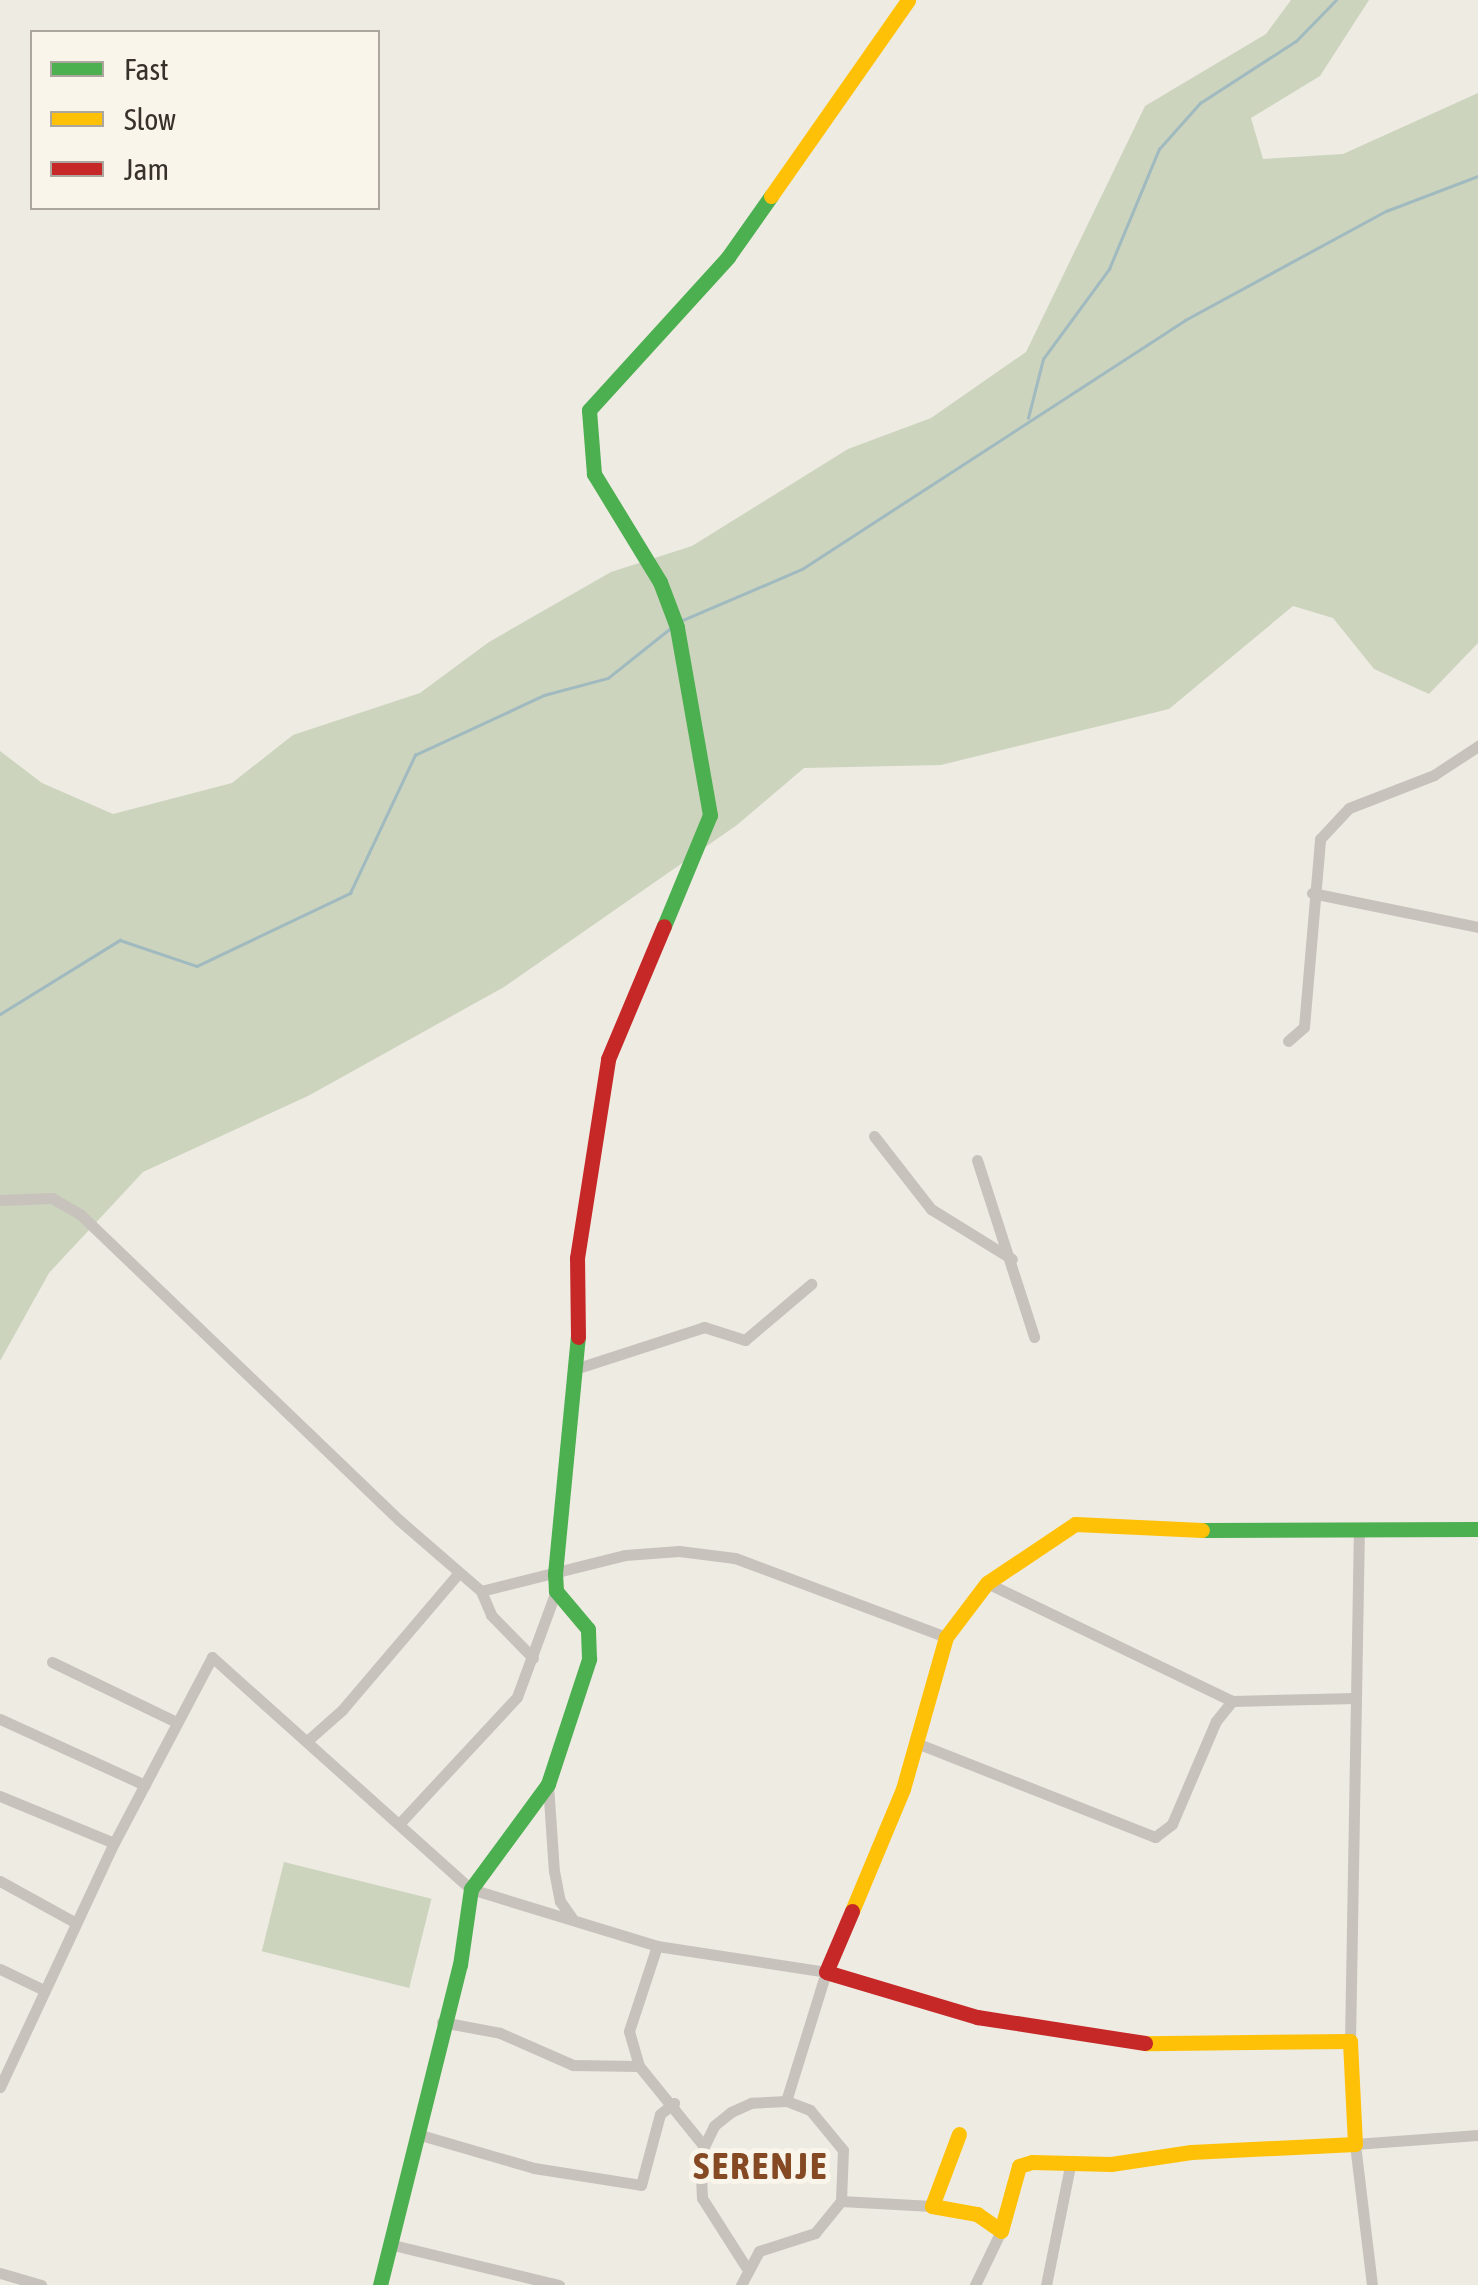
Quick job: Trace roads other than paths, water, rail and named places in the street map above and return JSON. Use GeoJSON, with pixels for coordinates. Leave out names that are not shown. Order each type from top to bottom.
{"type":"FeatureCollection","features":[{"type":"Feature","properties":{"kind":"street"},"geometry":{"type":"LineString","coordinates":[[399,1824],[517,1697],[533,1658],[555,1582],[560,1476],[578,1368],[577,1258],[603,1073],[710,815],[677,626],[626,520],[594,474],[589,410],[728,257],[908,0]]}},
{"type":"Feature","properties":{"kind":"street"},"geometry":{"type":"LineString","coordinates":[[1288,1041],[1304,1027],[1312,892],[1320,839],[1349,808],[1434,775],[1478,746]]}},
{"type":"Feature","properties":{"kind":"street"},"geometry":{"type":"LineString","coordinates":[[1312,892],[1478,927]]}},
{"type":"Feature","properties":{"kind":"street"},"geometry":{"type":"LineString","coordinates":[[874,1136],[931,1208],[1012,1258]]}},
{"type":"Feature","properties":{"kind":"street"},"geometry":{"type":"LineString","coordinates":[[977,1160],[1012,1258],[1034,1337]]}},
{"type":"Feature","properties":{"kind":"street"},"geometry":{"type":"LineString","coordinates":[[0,1200],[52,1198],[81,1215],[458,1574],[481,1590],[491,1615],[533,1658]]}},
{"type":"Feature","properties":{"kind":"street"},"geometry":{"type":"LineString","coordinates":[[578,1368],[704,1327],[745,1340],[811,1284]]}},
{"type":"Feature","properties":{"kind":"street"},"geometry":{"type":"LineString","coordinates":[[786,2101],[826,1972],[918,1744],[946,1637],[987,1583],[1075,1524],[1478,1530]]}},
{"type":"Feature","properties":{"kind":"street"},"geometry":{"type":"LineString","coordinates":[[1359,1530],[1350,2040],[1355,2144],[1372,2285]]}},
{"type":"Feature","properties":{"kind":"street"},"geometry":{"type":"LineString","coordinates":[[481,1590],[555,1582],[625,1555],[679,1551],[736,1558],[946,1637]]}},
{"type":"Feature","properties":{"kind":"street"},"geometry":{"type":"LineString","coordinates":[[307,1741],[342,1710],[458,1574]]}},
{"type":"Feature","properties":{"kind":"street"},"geometry":{"type":"LineString","coordinates":[[380,2285],[471,1888],[491,1870],[548,1784],[588,1659],[588,1629],[555,1582]]}},
{"type":"Feature","properties":{"kind":"street"},"geometry":{"type":"LineString","coordinates":[[987,1583],[1232,1701],[1356,1698]]}},
{"type":"Feature","properties":{"kind":"street"},"geometry":{"type":"LineString","coordinates":[[0,2087],[114,1843],[212,1656],[471,1888],[657,1946],[826,1972],[977,2017],[1154,2044],[1350,2040]]}},
{"type":"Feature","properties":{"kind":"street"},"geometry":{"type":"LineString","coordinates":[[52,1662],[176,1722]]}},
{"type":"Feature","properties":{"kind":"street"},"geometry":{"type":"LineString","coordinates":[[918,1744],[1155,1837],[1172,1824],[1216,1722],[1232,1701]]}},
{"type":"Feature","properties":{"kind":"street"},"geometry":{"type":"LineString","coordinates":[[0,1719],[145,1785]]}},
{"type":"Feature","properties":{"kind":"street"},"geometry":{"type":"LineString","coordinates":[[548,1784],[554,1871],[560,1901],[572,1918]]}},
{"type":"Feature","properties":{"kind":"street"},"geometry":{"type":"LineString","coordinates":[[0,1796],[114,1843]]}},
{"type":"Feature","properties":{"kind":"street"},"geometry":{"type":"LineString","coordinates":[[0,1881],[76,1924]]}},
{"type":"Feature","properties":{"kind":"street"},"geometry":{"type":"LineString","coordinates":[[657,1946],[629,2030],[639,2066],[674,2103],[703,2145],[702,2198],[746,2267]]}},
{"type":"Feature","properties":{"kind":"street"},"geometry":{"type":"LineString","coordinates":[[0,1970],[44,1990]]}},
{"type":"Feature","properties":{"kind":"street"},"geometry":{"type":"LineString","coordinates":[[442,2022],[500,2033],[574,2065],[639,2066]]}},
{"type":"Feature","properties":{"kind":"street"},"geometry":{"type":"LineString","coordinates":[[703,2145],[731,2112],[786,2101],[810,2110],[844,2150],[847,2176],[841,2201],[815,2233],[759,2251],[746,2267],[741,2285]]}},
{"type":"Feature","properties":{"kind":"street"},"geometry":{"type":"LineString","coordinates":[[417,2134],[552,2172],[642,2185],[660,2114],[674,2103]]}},
{"type":"Feature","properties":{"kind":"street"},"geometry":{"type":"LineString","coordinates":[[932,2206],[959,2134]]}},
{"type":"Feature","properties":{"kind":"street"},"geometry":{"type":"LineString","coordinates":[[975,2285],[1001,2231],[1019,2166],[1478,2135]]}},
{"type":"Feature","properties":{"kind":"street"},"geometry":{"type":"LineString","coordinates":[[1049,2284],[1070,2161]]}},
{"type":"Feature","properties":{"kind":"street"},"geometry":{"type":"LineString","coordinates":[[841,2201],[932,2206],[977,2214],[996,2210],[1010,2196]]}},
{"type":"Feature","properties":{"kind":"street"},"geometry":{"type":"LineString","coordinates":[[977,2214],[1001,2231]]}},
{"type":"Feature","properties":{"kind":"street"},"geometry":{"type":"LineString","coordinates":[[389,2244],[559,2285]]}},
{"type":"Feature","properties":{"kind":"street"},"geometry":{"type":"LineString","coordinates":[[0,2273],[41,2285]]}},
{"type":"Feature","properties":{"kind":"waterway"},"geometry":{"type":"LineString","coordinates":[[1028,418],[1043,359],[1109,269],[1159,149],[1200,103],[1296,41],[1336,0]]}},
{"type":"Feature","properties":{"kind":"waterway"},"geometry":{"type":"LineString","coordinates":[[683,620],[802,569],[1185,320],[1386,211],[1478,176]]}},
{"type":"Feature","properties":{"kind":"waterway"},"geometry":{"type":"LineString","coordinates":[[0,1014],[120,940],[197,966],[350,893],[415,755],[544,695],[608,678],[672,627]]}},
{"type":"Feature","properties":{"kind":"district","name":"SERENJE"},"geometry":{"type":"Point","coordinates":[761,2166]}}]}
